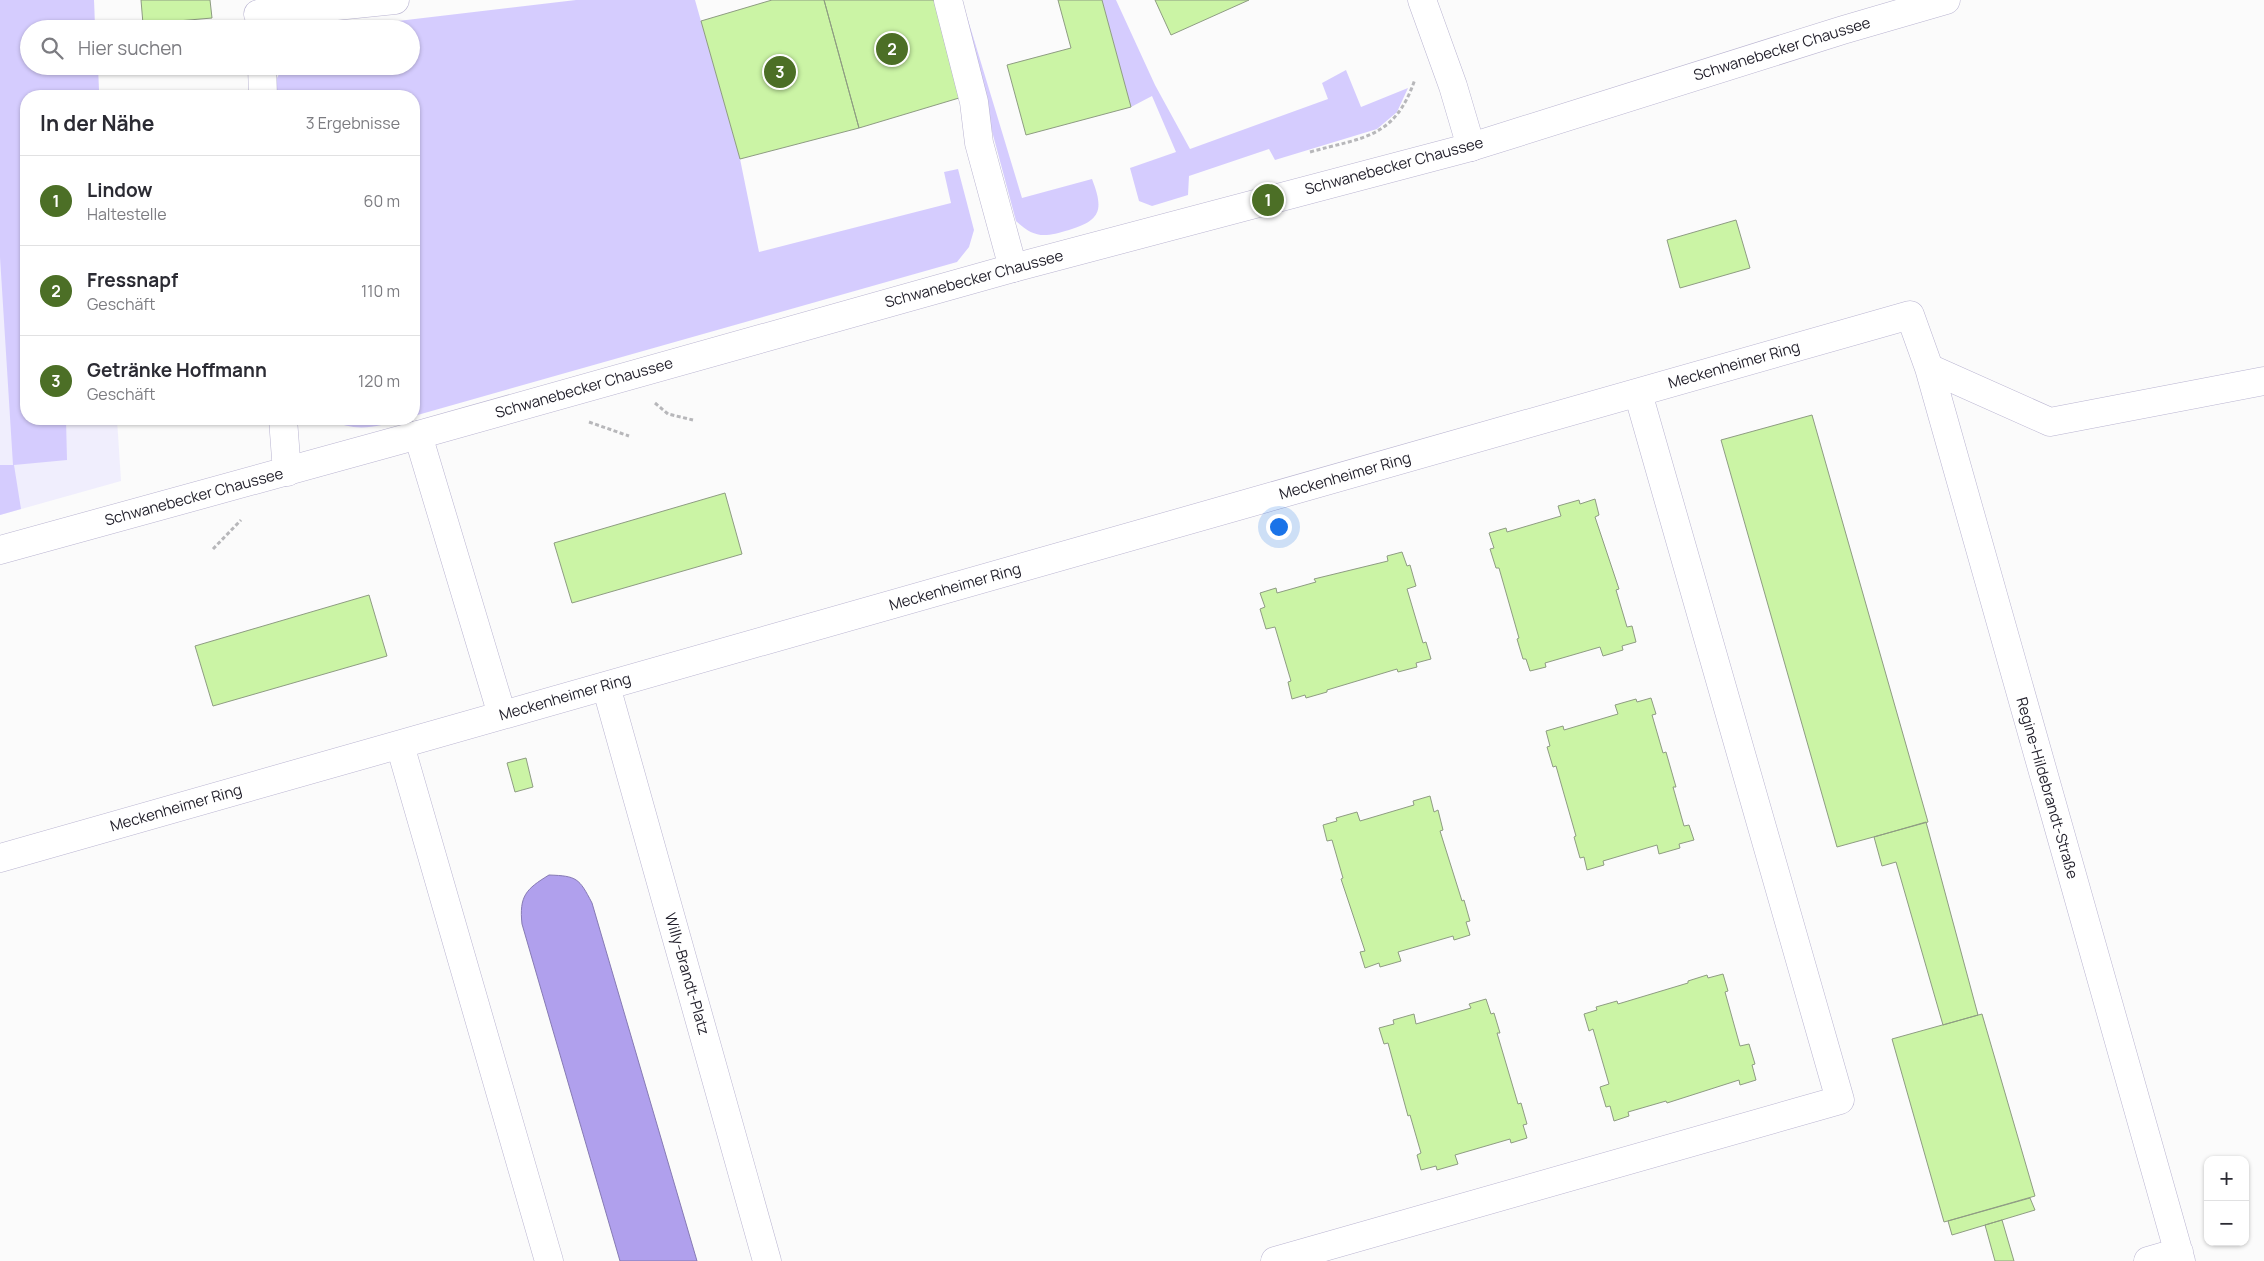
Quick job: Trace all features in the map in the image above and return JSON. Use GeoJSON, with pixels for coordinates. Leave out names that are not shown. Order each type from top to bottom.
{"type":"FeatureCollection","features":[{"type":"Feature","properties":{"kind":"main road"},"geometry":{"type":"LineString","coordinates":[[258,14],[395,0]]}},
{"type":"Feature","properties":{"kind":"main road"},"geometry":{"type":"LineString","coordinates":[[948,0],[974,102],[979,143],[1013,268]]}},
{"type":"Feature","properties":{"kind":"main road"},"geometry":{"type":"LineString","coordinates":[[1422,0],[1453,86],[1471,147]]}},
{"type":"Feature","properties":{"kind":"main road","name":"Schwanebecker Chaussee"},"geometry":{"type":"LineString","coordinates":[[0,550],[287,472],[1013,268],[1471,147],[1843,30],[1946,0]]}},
{"type":"Feature","properties":{"kind":"main road"},"geometry":{"type":"LineString","coordinates":[[262,75],[263,90]]}},
{"type":"Feature","properties":{"kind":"main road","name":"Regine-Hildebrandt-Straße"},"geometry":{"type":"LineString","coordinates":[[1910,315],[1929,368],[2180,1257]]}},
{"type":"Feature","properties":{"kind":"main road","name":"Meckenheimer Ring"},"geometry":{"type":"LineString","coordinates":[[0,858],[1910,315]]}},
{"type":"Feature","properties":{"kind":"main road"},"geometry":{"type":"LineString","coordinates":[[1929,368],[2050,422],[2264,380]]}},
{"type":"Feature","properties":{"kind":"main road"},"geometry":{"type":"LineString","coordinates":[[1275,1261],[1840,1100],[1638,393]]}},
{"type":"Feature","properties":{"kind":"main road"},"geometry":{"type":"LineString","coordinates":[[283,425],[287,472]]}},
{"type":"Feature","properties":{"kind":"main road"},"geometry":{"type":"LineString","coordinates":[[418,435],[502,715]]}},
{"type":"Feature","properties":{"kind":"main road","name":"Willy-Brandt-Platz"},"geometry":{"type":"LineString","coordinates":[[606,686],[767,1261]]}},
{"type":"Feature","properties":{"kind":"main road"},"geometry":{"type":"LineString","coordinates":[[400,745],[549,1261]]}},
{"type":"Feature","properties":{"kind":"main road"},"geometry":{"type":"LineString","coordinates":[[2148,1261],[2180,1257]]}},
{"type":"Feature","properties":{"kind":"path"},"geometry":{"type":"LineString","coordinates":[[1310,152],[1376,133],[1396,118],[1410,92],[1417,72]]}},
{"type":"Feature","properties":{"kind":"shaded area"},"geometry":{"type":"Polygon","coordinates":[[[0,0],[94,0],[95,20],[20,20],[20,75],[76,75],[40,90],[20,90],[20,425],[117,425],[121,481],[0,515],[0,0]]]}},
{"type":"Feature","properties":{"kind":"shaded area"},"geometry":{"type":"Polygon","coordinates":[[[0,0],[94,0],[95,20],[20,20],[20,75],[98,75],[99,90],[20,90],[20,425],[66,425],[67,460],[14,465],[21,509],[0,515],[0,465],[13,465],[0,257],[0,0]]]}},
{"type":"Feature","properties":{"kind":"shaded area"},"geometry":{"type":"Polygon","coordinates":[[[576,0],[695,0],[740,159],[759,252],[951,203],[944,172],[958,169],[974,230],[969,247],[957,262],[420,414],[420,90],[277,90],[276,80],[278,75],[420,75],[420,20],[406,20],[576,0]]]}},
{"type":"Feature","properties":{"kind":"shaded area"},"geometry":{"type":"Polygon","coordinates":[[[957,0],[962,0],[1022,198],[1092,179],[1098,199],[1098,206],[1094,218],[1088,222],[1069,230],[1041,235],[1029,231],[1016,221],[957,0]]]}},
{"type":"Feature","properties":{"kind":"shaded area"},"geometry":{"type":"Polygon","coordinates":[[[1102,0],[1116,0],[1155,85],[1190,149],[1328,99],[1322,83],[1346,70],[1361,107],[1408,88],[1397,112],[1377,129],[1275,160],[1269,149],[1189,176],[1188,195],[1152,206],[1139,201],[1130,168],[1176,152],[1152,96],[1131,107],[1102,0]]]}},
{"type":"Feature","properties":{"kind":"shaded area"},"geometry":{"type":"Polygon","coordinates":[[[345,425],[380,425],[366,427],[345,425]]]}},
{"type":"Feature","properties":{"kind":"shaded area"},"geometry":{"type":"Polygon","coordinates":[[[549,875],[566,876],[576,880],[584,888],[592,903],[697,1261],[620,1261],[522,924],[522,906],[526,894],[549,875]]]}},
{"type":"Feature","properties":{"kind":"building"},"geometry":{"type":"Polygon","coordinates":[[[141,0],[210,0],[212,18],[143,20],[141,0]]]}},
{"type":"Feature","properties":{"kind":"building"},"geometry":{"type":"Polygon","coordinates":[[[772,0],[824,0],[859,128],[740,159],[701,21],[772,0]]]}},
{"type":"Feature","properties":{"kind":"building"},"geometry":{"type":"Polygon","coordinates":[[[824,0],[934,0],[959,98],[859,128],[824,0]]]}},
{"type":"Feature","properties":{"kind":"building"},"geometry":{"type":"Polygon","coordinates":[[[1058,0],[1102,0],[1131,107],[1026,135],[1007,65],[1071,48],[1058,0]]]}},
{"type":"Feature","properties":{"kind":"building"},"geometry":{"type":"Polygon","coordinates":[[[1155,0],[1249,0],[1171,35],[1155,0]]]}},
{"type":"Feature","properties":{"kind":"building"},"geometry":{"type":"Polygon","coordinates":[[[1736,220],[1750,268],[1680,288],[1667,240],[1736,220]]]}},
{"type":"Feature","properties":{"kind":"building"},"geometry":{"type":"Polygon","coordinates":[[[1812,415],[1928,822],[1837,847],[1721,440],[1812,415]]]}},
{"type":"Feature","properties":{"kind":"building"},"geometry":{"type":"Polygon","coordinates":[[[725,493],[742,554],[572,603],[554,543],[725,493]]]}},
{"type":"Feature","properties":{"kind":"building"},"geometry":{"type":"Polygon","coordinates":[[[1595,499],[1599,515],[1595,517],[1619,589],[1616,590],[1627,627],[1632,626],[1636,642],[1622,646],[1623,650],[1603,656],[1600,647],[1545,663],[1546,667],[1530,671],[1526,659],[1523,659],[1499,568],[1496,568],[1490,549],[1494,548],[1489,533],[1506,528],[1507,532],[1561,516],[1558,506],[1579,500],[1580,504],[1595,499]]]}},
{"type":"Feature","properties":{"kind":"building"},"geometry":{"type":"Polygon","coordinates":[[[1402,552],[1407,566],[1410,565],[1416,586],[1407,589],[1423,643],[1426,642],[1431,659],[1416,663],[1417,667],[1398,672],[1397,669],[1306,698],[1305,695],[1292,699],[1288,682],[1291,681],[1275,627],[1266,629],[1260,609],[1265,607],[1260,593],[1276,588],[1277,593],[1316,582],[1314,579],[1388,561],[1387,556],[1402,552]]]}},
{"type":"Feature","properties":{"kind":"building"},"geometry":{"type":"Polygon","coordinates":[[[369,595],[387,656],[213,706],[195,646],[369,595]]]}},
{"type":"Feature","properties":{"kind":"building"},"geometry":{"type":"Polygon","coordinates":[[[1651,698],[1656,714],[1652,715],[1663,753],[1666,752],[1684,826],[1689,825],[1694,840],[1679,844],[1680,848],[1659,854],[1657,845],[1603,861],[1604,865],[1587,870],[1584,857],[1580,858],[1574,837],[1576,836],[1556,766],[1553,767],[1547,747],[1550,746],[1546,731],[1563,726],[1564,730],[1618,714],[1615,705],[1636,699],[1637,702],[1651,698]]]}},
{"type":"Feature","properties":{"kind":"building"},"geometry":{"type":"Polygon","coordinates":[[[526,758],[533,787],[515,792],[507,763],[526,758]]]}},
{"type":"Feature","properties":{"kind":"building"},"geometry":{"type":"Polygon","coordinates":[[[1430,796],[1434,812],[1438,810],[1443,830],[1440,831],[1462,901],[1464,900],[1470,921],[1466,922],[1470,935],[1454,940],[1453,936],[1398,952],[1401,961],[1380,967],[1379,963],[1365,968],[1360,952],[1365,951],[1341,879],[1343,878],[1332,840],[1327,841],[1323,825],[1337,821],[1336,818],[1357,812],[1360,821],[1414,805],[1413,801],[1430,796]]]}},
{"type":"Feature","properties":{"kind":"building"},"geometry":{"type":"Polygon","coordinates":[[[1926,822],[1978,1015],[1943,1025],[1896,862],[1882,866],[1874,837],[1926,822]]]}},
{"type":"Feature","properties":{"kind":"building"},"geometry":{"type":"Polygon","coordinates":[[[1723,974],[1728,991],[1725,992],[1740,1046],[1749,1044],[1755,1064],[1752,1065],[1756,1080],[1740,1085],[1739,1080],[1667,1103],[1666,1101],[1628,1112],[1629,1116],[1614,1121],[1610,1106],[1606,1107],[1600,1087],[1609,1084],[1593,1029],[1589,1031],[1584,1014],[1597,1010],[1596,1007],[1617,1001],[1618,1004],[1688,983],[1688,981],[1707,975],[1708,978],[1723,974]]]}},
{"type":"Feature","properties":{"kind":"building"},"geometry":{"type":"Polygon","coordinates":[[[1486,999],[1491,1014],[1494,1013],[1500,1033],[1497,1033],[1518,1104],[1521,1103],[1527,1124],[1523,1125],[1527,1138],[1511,1143],[1510,1139],[1455,1155],[1458,1164],[1437,1170],[1436,1166],[1421,1170],[1417,1155],[1421,1153],[1410,1115],[1408,1116],[1388,1043],[1384,1044],[1379,1028],[1394,1024],[1393,1020],[1414,1014],[1416,1024],[1471,1008],[1469,1004],[1486,999]]]}},
{"type":"Feature","properties":{"kind":"building"},"geometry":{"type":"Polygon","coordinates":[[[1982,1014],[2035,1196],[1944,1222],[1892,1039],[1982,1014]]]}},
{"type":"Feature","properties":{"kind":"building"},"geometry":{"type":"Polygon","coordinates":[[[2030,1198],[2035,1210],[1952,1235],[1948,1221],[2030,1198]]]}},
{"type":"Feature","properties":{"kind":"building"},"geometry":{"type":"Polygon","coordinates":[[[2002,1220],[2014,1261],[1995,1261],[1985,1225],[2002,1220]]]}},
{"type":"Feature","properties":{"kind":"place","name":"Fressnapf"},"geometry":{"type":"Point","coordinates":[892,49]}},
{"type":"Feature","properties":{"kind":"place","name":"Getränke Hoffmann"},"geometry":{"type":"Point","coordinates":[780,72]}},
{"type":"Feature","properties":{"kind":"place","name":"Lindow"},"geometry":{"type":"Point","coordinates":[1268,200]}}]}
